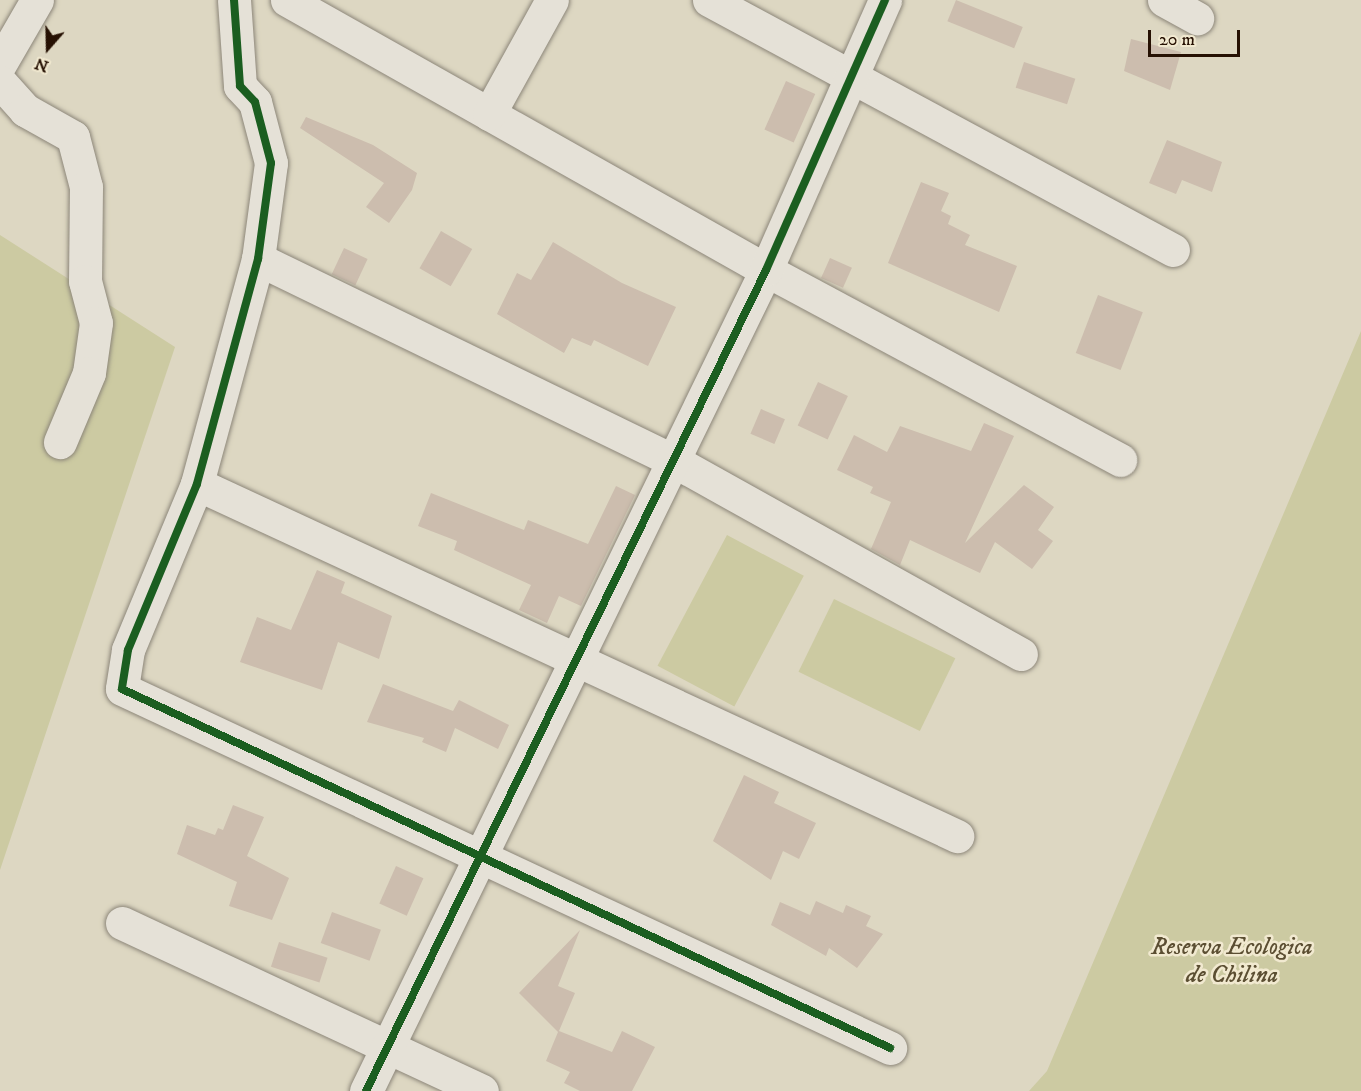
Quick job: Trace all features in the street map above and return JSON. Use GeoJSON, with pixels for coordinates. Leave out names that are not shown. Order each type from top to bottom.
{"type":"FeatureCollection","features":[{"type":"Feature","properties":{"kind":"street"},"geometry":{"type":"LineString","coordinates":[[0,64],[37,0]]}},
{"type":"Feature","properties":{"kind":"street"},"geometry":{"type":"LineString","coordinates":[[234,0],[240,86],[255,102],[271,163],[258,259],[197,484],[128,650],[122,690],[890,1048]]}},
{"type":"Feature","properties":{"kind":"street"},"geometry":{"type":"LineString","coordinates":[[287,0],[766,270],[1120,460]]}},
{"type":"Feature","properties":{"kind":"street"},"geometry":{"type":"LineString","coordinates":[[489,114],[552,0]]}},
{"type":"Feature","properties":{"kind":"street"},"geometry":{"type":"LineString","coordinates":[[708,0],[851,74],[1173,250]]}},
{"type":"Feature","properties":{"kind":"street"},"geometry":{"type":"LineString","coordinates":[[366,1091],[389,1049],[766,270],[885,0]]}},
{"type":"Feature","properties":{"kind":"street"},"geometry":{"type":"LineString","coordinates":[[1164,0],[1197,18]]}},
{"type":"Feature","properties":{"kind":"street"},"geometry":{"type":"LineString","coordinates":[[0,82],[25,110],[73,137],[86,188],[85,281],[96,323],[89,373],[60,442]]}},
{"type":"Feature","properties":{"kind":"street"},"geometry":{"type":"LineString","coordinates":[[258,259],[674,461],[1021,654]]}},
{"type":"Feature","properties":{"kind":"street"},"geometry":{"type":"LineString","coordinates":[[197,484],[579,658],[957,836]]}},
{"type":"Feature","properties":{"kind":"street"},"geometry":{"type":"LineString","coordinates":[[122,923],[482,1091]]}},
{"type":"Feature","properties":{"kind":"green space"},"geometry":{"type":"Polygon","coordinates":[[[0,235],[175,347],[0,870],[0,235]]]}},
{"type":"Feature","properties":{"kind":"green space","name":"Reserva Ecologica de Chilina"},"geometry":{"type":"Polygon","coordinates":[[[1361,331],[1361,1091],[1029,1091],[1047,1071],[1361,331]]]}},
{"type":"Feature","properties":{"kind":"green space"},"geometry":{"type":"Polygon","coordinates":[[[727,535],[804,576],[734,707],[658,666],[727,535]]]}},
{"type":"Feature","properties":{"kind":"green space"},"geometry":{"type":"Polygon","coordinates":[[[834,599],[955,658],[920,731],[798,672],[834,599]]]}},
{"type":"Feature","properties":{"kind":"building"},"geometry":{"type":"Polygon","coordinates":[[[956,0],[1023,27],[1014,48],[947,21],[956,0]]]}},
{"type":"Feature","properties":{"kind":"building"},"geometry":{"type":"Polygon","coordinates":[[[1131,39],[1181,52],[1170,90],[1124,71],[1131,39]]]}},
{"type":"Feature","properties":{"kind":"building"},"geometry":{"type":"Polygon","coordinates":[[[1024,62],[1075,79],[1067,104],[1016,88],[1024,62]]]}},
{"type":"Feature","properties":{"kind":"building"},"geometry":{"type":"Polygon","coordinates":[[[786,81],[815,94],[794,142],[764,129],[786,81]]]}},
{"type":"Feature","properties":{"kind":"building"},"geometry":{"type":"Polygon","coordinates":[[[306,117],[373,145],[417,173],[412,190],[389,223],[366,207],[384,183],[300,128],[306,117]]]}},
{"type":"Feature","properties":{"kind":"building"},"geometry":{"type":"Polygon","coordinates":[[[1167,140],[1222,162],[1212,192],[1182,180],[1176,194],[1149,183],[1167,140]]]}},
{"type":"Feature","properties":{"kind":"building"},"geometry":{"type":"Polygon","coordinates":[[[921,182],[949,193],[941,211],[951,216],[948,224],[970,235],[965,245],[1017,266],[999,312],[888,263],[921,182]]]}},
{"type":"Feature","properties":{"kind":"building"},"geometry":{"type":"Polygon","coordinates":[[[441,231],[472,249],[451,286],[420,268],[441,231]]]}},
{"type":"Feature","properties":{"kind":"building"},"geometry":{"type":"Polygon","coordinates":[[[553,242],[622,283],[676,307],[648,366],[594,340],[591,346],[572,338],[564,353],[497,314],[517,273],[531,280],[553,242]]]}},
{"type":"Feature","properties":{"kind":"building"},"geometry":{"type":"Polygon","coordinates":[[[344,248],[368,259],[355,285],[332,274],[344,248]]]}},
{"type":"Feature","properties":{"kind":"building"},"geometry":{"type":"Polygon","coordinates":[[[830,258],[852,268],[843,288],[821,278],[830,258]]]}},
{"type":"Feature","properties":{"kind":"building"},"geometry":{"type":"Polygon","coordinates":[[[1098,295],[1143,312],[1121,370],[1076,353],[1098,295]]]}},
{"type":"Feature","properties":{"kind":"building"},"geometry":{"type":"Polygon","coordinates":[[[818,382],[848,396],[828,439],[798,426],[818,382]]]}},
{"type":"Feature","properties":{"kind":"building"},"geometry":{"type":"Polygon","coordinates":[[[761,409],[785,419],[774,444],[750,434],[761,409]]]}},
{"type":"Feature","properties":{"kind":"building"},"geometry":{"type":"Polygon","coordinates":[[[984,423],[1014,436],[965,543],[1024,485],[1054,507],[1038,530],[1053,541],[1032,569],[995,542],[980,573],[910,540],[900,565],[871,549],[891,502],[870,493],[873,487],[837,470],[854,435],[887,452],[900,426],[971,451],[984,423]]]}},
{"type":"Feature","properties":{"kind":"building"},"geometry":{"type":"Polygon","coordinates":[[[616,486],[635,495],[581,606],[559,596],[547,623],[519,610],[531,585],[454,550],[457,541],[418,526],[431,493],[524,530],[528,520],[588,544],[616,486]]]}},
{"type":"Feature","properties":{"kind":"building"},"geometry":{"type":"Polygon","coordinates":[[[317,570],[345,582],[341,593],[392,616],[379,659],[338,642],[322,690],[240,662],[257,617],[291,630],[317,570]]]}},
{"type":"Feature","properties":{"kind":"building"},"geometry":{"type":"Polygon","coordinates":[[[383,684],[453,711],[459,700],[509,725],[498,749],[455,728],[446,752],[422,742],[424,738],[367,722],[383,684]]]}},
{"type":"Feature","properties":{"kind":"building"},"geometry":{"type":"Polygon","coordinates":[[[744,775],[779,792],[774,803],[816,823],[799,859],[783,851],[771,880],[713,841],[744,775]]]}},
{"type":"Feature","properties":{"kind":"building"},"geometry":{"type":"Polygon","coordinates":[[[233,805],[264,817],[247,856],[289,878],[272,920],[229,906],[237,882],[177,854],[187,825],[215,835],[218,828],[223,830],[233,805]]]}},
{"type":"Feature","properties":{"kind":"building"},"geometry":{"type":"Polygon","coordinates":[[[396,866],[423,878],[407,916],[379,903],[396,866]]]}},
{"type":"Feature","properties":{"kind":"building"},"geometry":{"type":"Polygon","coordinates":[[[816,901],[843,913],[846,905],[871,916],[866,926],[883,934],[857,968],[829,948],[826,956],[771,925],[780,902],[810,915],[816,901]]]}},
{"type":"Feature","properties":{"kind":"building"},"geometry":{"type":"Polygon","coordinates":[[[332,912],[381,930],[370,961],[321,943],[332,912]]]}},
{"type":"Feature","properties":{"kind":"building"},"geometry":{"type":"Polygon","coordinates":[[[580,930],[558,986],[575,993],[559,1031],[612,1052],[622,1031],[655,1047],[632,1091],[580,1091],[564,1083],[570,1072],[546,1061],[558,1032],[519,993],[580,930]]]}},
{"type":"Feature","properties":{"kind":"building"},"geometry":{"type":"Polygon","coordinates":[[[279,942],[328,958],[319,982],[271,967],[279,942]]]}},
{"type":"Feature","properties":{"kind":"cycle path"},"geometry":{"type":"LineString","coordinates":[[234,0],[240,86],[255,102],[271,163],[258,259],[197,484],[128,650],[122,689],[890,1048]]}},
{"type":"Feature","properties":{"kind":"cycle path"},"geometry":{"type":"LineString","coordinates":[[366,1091],[766,270],[885,0]]}}]}
